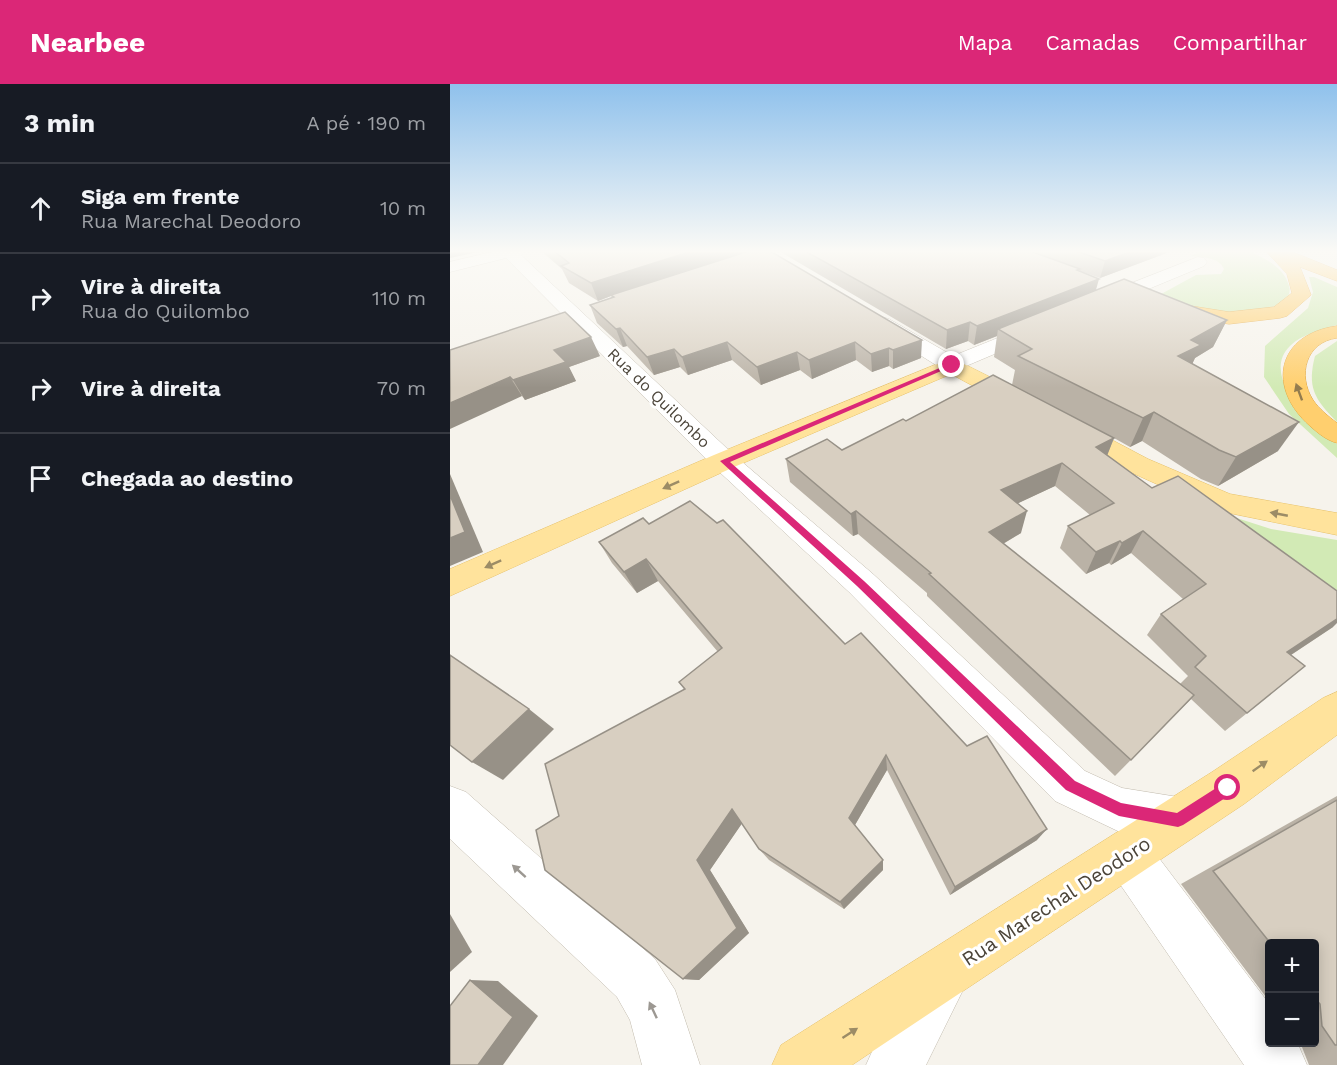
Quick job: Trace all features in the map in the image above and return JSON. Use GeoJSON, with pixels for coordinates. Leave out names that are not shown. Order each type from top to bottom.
{"type":"FeatureCollection","features":[{"type":"Feature","properties":{"kind":"highway"},"geometry":{"type":"LineString","coordinates":[[1129,297],[1154,304],[1229,318],[1280,312],[1300,297]]}},
{"type":"Feature","properties":{"kind":"highway"},"geometry":{"type":"LineString","coordinates":[[1337,332],[1319,335],[1299,351],[1293,373],[1300,399],[1320,422],[1337,435]]}},
{"type":"Feature","properties":{"kind":"main road"},"geometry":{"type":"LineString","coordinates":[[450,583],[724,461],[952,365],[1138,465],[1224,503],[1337,524]]}},
{"type":"Feature","properties":{"kind":"main road","name":"Rua Marechal Deodoro"},"geometry":{"type":"LineString","coordinates":[[801,1065],[1228,788],[1337,711]]}},
{"type":"Feature","properties":{"kind":"street","name":"Rua do Quilombo"},"geometry":{"type":"LineString","coordinates":[[555,297],[724,461],[861,583],[1070,786],[1119,810],[1178,820]]}},
{"type":"Feature","properties":{"kind":"street"},"geometry":{"type":"LineString","coordinates":[[1077,312],[1113,297]]}},
{"type":"Feature","properties":{"kind":"street"},"geometry":{"type":"LineString","coordinates":[[554,324],[598,309]]}},
{"type":"Feature","properties":{"kind":"street"},"geometry":{"type":"LineString","coordinates":[[864,312],[952,365],[1056,321]]}},
{"type":"Feature","properties":{"kind":"street"},"geometry":{"type":"LineString","coordinates":[[450,808],[636,978],[655,1010],[671,1065]]}},
{"type":"Feature","properties":{"kind":"street"},"geometry":{"type":"LineString","coordinates":[[1128,854],[1278,1065]]}},
{"type":"Feature","properties":{"kind":"street"},"geometry":{"type":"LineString","coordinates":[[895,1065],[945,973]]}},
{"type":"Feature","properties":{"kind":"green space"},"geometry":{"type":"Polygon","coordinates":[[[1156,297],[1287,297],[1275,306],[1244,312],[1198,309],[1152,299],[1156,297]]]}},
{"type":"Feature","properties":{"kind":"green space"},"geometry":{"type":"Polygon","coordinates":[[[1312,297],[1337,297],[1337,325],[1300,338],[1290,346],[1282,358],[1281,372],[1285,386],[1303,413],[1337,444],[1337,458],[1289,414],[1264,377],[1265,346],[1308,308],[1312,297]]]}},
{"type":"Feature","properties":{"kind":"green space"},"geometry":{"type":"Polygon","coordinates":[[[1337,341],[1337,422],[1314,392],[1312,376],[1315,356],[1337,341]]]}},
{"type":"Feature","properties":{"kind":"green space"},"geometry":{"type":"Polygon","coordinates":[[[1218,512],[1271,529],[1337,540],[1337,610],[1218,512]]]}},
{"type":"Feature","properties":{"kind":"building"},"geometry":{"type":"Polygon","coordinates":[[[614,297],[848,297],[922,340],[893,350],[889,348],[871,354],[855,342],[809,360],[797,352],[757,367],[727,342],[682,357],[674,349],[647,357],[620,328],[616,329],[590,305],[614,297]]]}},
{"type":"Feature","properties":{"kind":"building"},"geometry":{"type":"Polygon","coordinates":[[[887,297],[1053,297],[977,326],[970,322],[947,330],[887,297]]]}},
{"type":"Feature","properties":{"kind":"building"},"geometry":{"type":"Polygon","coordinates":[[[1079,297],[1169,297],[1227,320],[1191,340],[1201,345],[1178,356],[1299,422],[1236,457],[1219,450],[1154,412],[1143,418],[1018,356],[1032,349],[998,329],[1079,297]]]}},
{"type":"Feature","properties":{"kind":"building"},"geometry":{"type":"Polygon","coordinates":[[[565,312],[591,337],[554,350],[566,362],[513,380],[510,377],[450,403],[450,350],[565,312]]]}},
{"type":"Feature","properties":{"kind":"building"},"geometry":{"type":"Polygon","coordinates":[[[993,375],[1114,438],[1096,447],[1152,488],[1178,476],[1337,591],[1337,619],[1287,652],[1305,666],[1247,713],[1195,667],[1206,656],[1161,614],[1206,584],[1143,531],[1122,543],[1120,541],[1096,552],[1068,526],[1114,503],[1062,463],[1001,490],[1027,511],[989,532],[1194,695],[1131,760],[929,574],[931,573],[856,511],[851,514],[786,459],[827,439],[842,450],[903,419],[906,421],[993,375]]]}},
{"type":"Feature","properties":{"kind":"building"},"geometry":{"type":"Polygon","coordinates":[[[450,495],[465,532],[450,538],[450,495]]]}},
{"type":"Feature","properties":{"kind":"building"},"geometry":{"type":"Polygon","coordinates":[[[690,501],[717,523],[723,520],[845,644],[861,633],[967,746],[987,736],[1047,829],[955,887],[886,755],[849,818],[883,860],[840,902],[759,849],[732,809],[697,860],[737,928],[683,979],[545,870],[536,830],[559,816],[545,764],[685,689],[679,682],[722,648],[646,559],[624,572],[599,542],[643,518],[649,524],[690,501]]]}},
{"type":"Feature","properties":{"kind":"building"},"geometry":{"type":"Polygon","coordinates":[[[450,655],[529,709],[472,762],[450,745],[450,655]]]}},
{"type":"Feature","properties":{"kind":"building"},"geometry":{"type":"Polygon","coordinates":[[[1337,800],[1337,1045],[1322,1026],[1319,1003],[1319,939],[1267,939],[1213,871],[1337,800]]]}},
{"type":"Feature","properties":{"kind":"building"},"geometry":{"type":"Polygon","coordinates":[[[470,980],[513,1017],[478,1065],[450,1065],[450,1006],[470,980]]]}},
{"type":"Feature","properties":{"kind":"route"},"geometry":{"type":"LineString","coordinates":[[952,365],[724,461],[861,583],[1070,786],[1119,810],[1178,820],[1228,788]]}}]}
